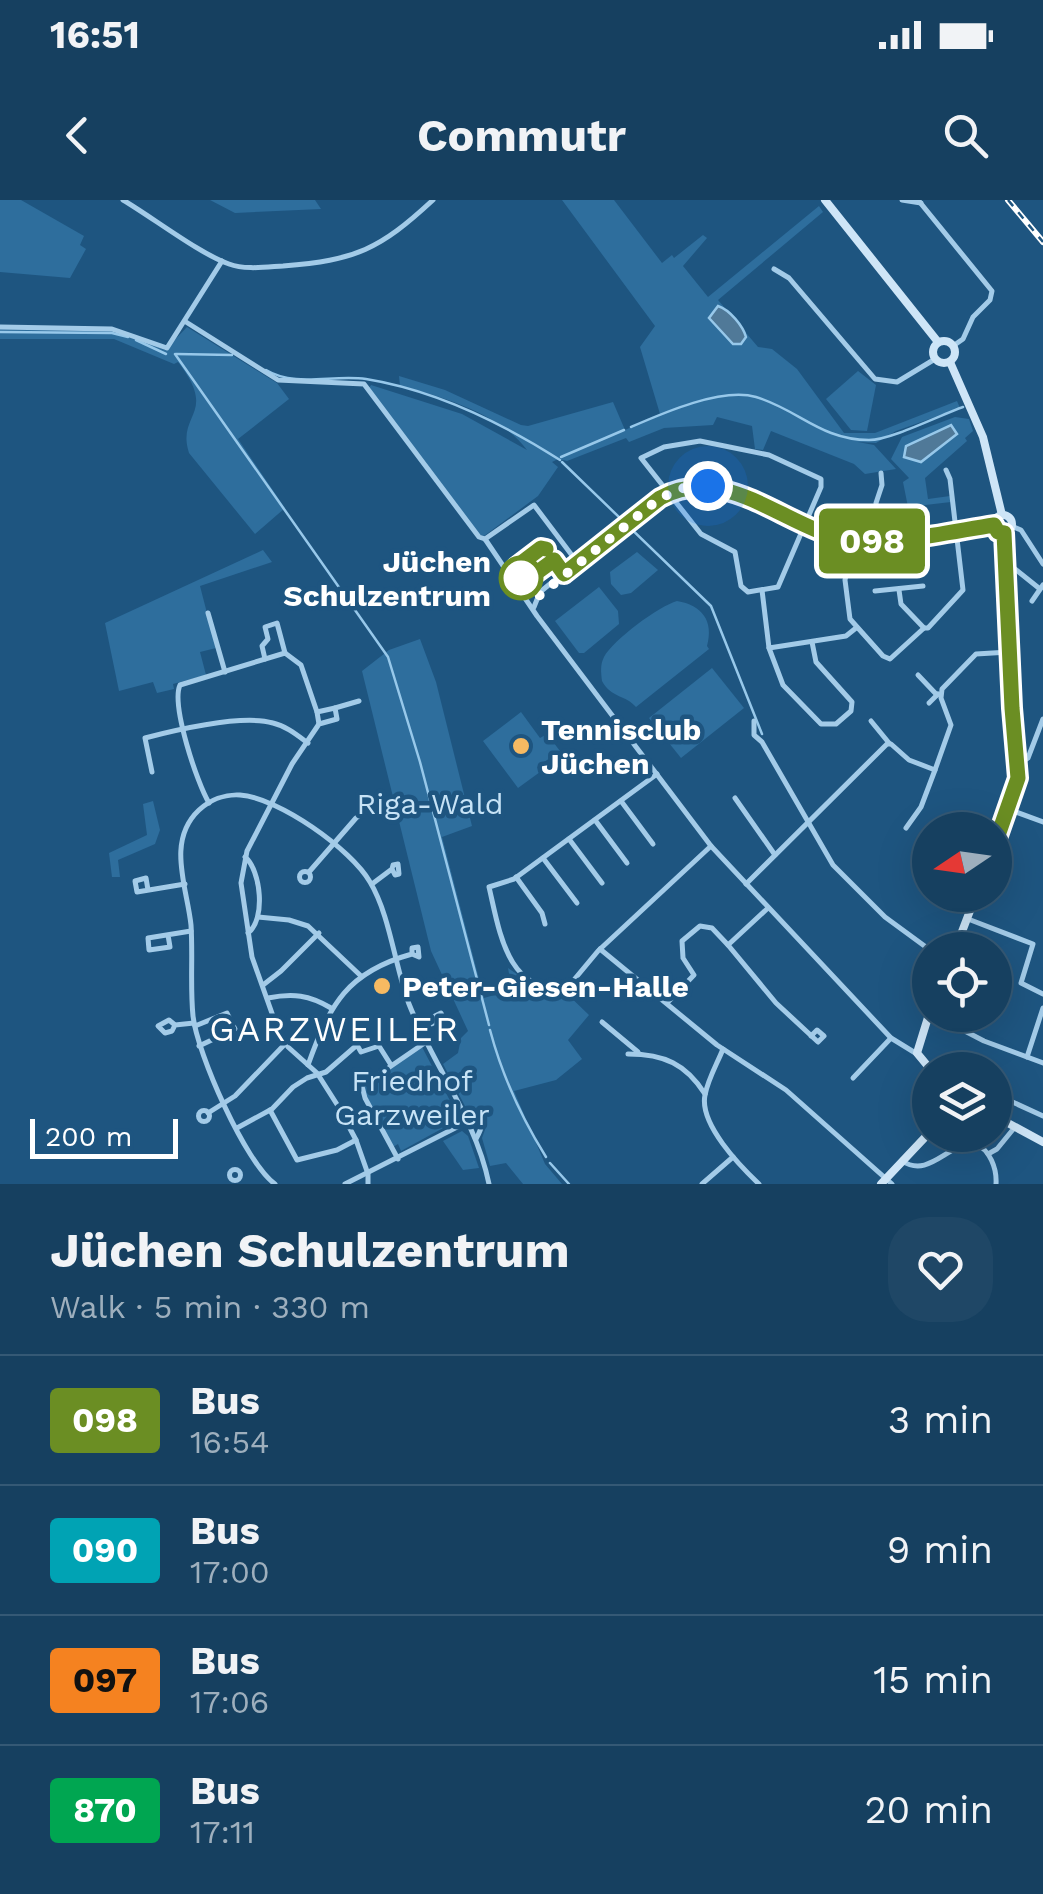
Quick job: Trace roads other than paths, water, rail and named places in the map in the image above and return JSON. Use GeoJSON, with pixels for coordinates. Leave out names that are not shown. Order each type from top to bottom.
{"type":"FeatureCollection","features":[{"type":"Feature","properties":{"kind":"main road"},"geometry":{"type":"LineString","coordinates":[[825,200],[938,342]]}},
{"type":"Feature","properties":{"kind":"main road"},"geometry":{"type":"LineString","coordinates":[[946,341],[953,346],[950,362],[934,359],[932,350],[938,342],[946,341]]}},
{"type":"Feature","properties":{"kind":"main road"},"geometry":{"type":"LineString","coordinates":[[950,362],[981,431],[994,472],[1002,515],[994,525],[998,532],[1008,530]]}},
{"type":"Feature","properties":{"kind":"main road"},"geometry":{"type":"LineString","coordinates":[[1002,515],[1009,518],[1010,652],[1018,765],[1018,782],[1007,812]]}},
{"type":"Feature","properties":{"kind":"main road"},"geometry":{"type":"LineString","coordinates":[[962,932],[969,912]]}},
{"type":"Feature","properties":{"kind":"main road"},"geometry":{"type":"LineString","coordinates":[[1012,1125],[1040,1141]]}},
{"type":"Feature","properties":{"kind":"main road"},"geometry":{"type":"LineString","coordinates":[[886,1182],[912,1151]]}},
{"type":"Feature","properties":{"kind":"street"},"geometry":{"type":"LineString","coordinates":[[123,200],[222,261],[262,268],[344,259],[386,240],[433,200]]}},
{"type":"Feature","properties":{"kind":"street"},"geometry":{"type":"LineString","coordinates":[[902,200],[919,201],[992,292],[990,300],[972,316],[962,339],[953,346]]}},
{"type":"Feature","properties":{"kind":"street"},"geometry":{"type":"LineString","coordinates":[[0,327],[116,329],[166,349],[222,261]]}},
{"type":"Feature","properties":{"kind":"street"},"geometry":{"type":"LineString","coordinates":[[774,269],[789,278],[875,379],[898,382],[934,359]]}},
{"type":"Feature","properties":{"kind":"street"},"geometry":{"type":"LineString","coordinates":[[186,322],[278,380],[363,382],[710,846],[891,1038],[912,1053]]}},
{"type":"Feature","properties":{"kind":"street"},"geometry":{"type":"LineString","coordinates":[[687,442],[725,444],[771,456],[820,477],[821,487],[806,524],[782,584],[748,592],[741,586],[736,553],[702,536],[641,458],[687,442]]}},
{"type":"Feature","properties":{"kind":"street"},"geometry":{"type":"LineString","coordinates":[[853,541],[845,582],[850,619],[889,659],[928,628],[962,593],[957,530],[946,470]]}},
{"type":"Feature","properties":{"kind":"street"},"geometry":{"type":"LineString","coordinates":[[880,473],[882,485],[876,503],[880,540]]}},
{"type":"Feature","properties":{"kind":"street"},"geometry":{"type":"LineString","coordinates":[[535,612],[535,599],[578,562],[669,493],[689,487],[716,487],[853,541],[994,525]]}},
{"type":"Feature","properties":{"kind":"street"},"geometry":{"type":"LineString","coordinates":[[484,539],[535,505],[578,562]]}},
{"type":"Feature","properties":{"kind":"street"},"geometry":{"type":"LineString","coordinates":[[1008,530],[1022,532],[1043,564]]}},
{"type":"Feature","properties":{"kind":"street"},"geometry":{"type":"LineString","coordinates":[[1015,569],[1042,587],[1032,600]]}},
{"type":"Feature","properties":{"kind":"street"},"geometry":{"type":"LineString","coordinates":[[875,591],[924,586]]}},
{"type":"Feature","properties":{"kind":"street"},"geometry":{"type":"LineString","coordinates":[[899,589],[901,604],[924,628]]}},
{"type":"Feature","properties":{"kind":"street"},"geometry":{"type":"LineString","coordinates":[[762,590],[769,648],[787,690],[821,724],[834,724],[852,710],[852,702],[816,662],[812,642]]}},
{"type":"Feature","properties":{"kind":"street"},"geometry":{"type":"LineString","coordinates":[[520,591],[535,599]]}},
{"type":"Feature","properties":{"kind":"street"},"geometry":{"type":"LineString","coordinates":[[208,613],[224,672]]}},
{"type":"Feature","properties":{"kind":"street"},"geometry":{"type":"LineString","coordinates":[[265,659],[262,647],[268,639],[266,626],[277,623],[285,653],[301,665],[319,724],[245,857],[241,880],[248,933],[285,1044],[317,1073],[348,1124],[368,1174],[368,1184]]}},
{"type":"Feature","properties":{"kind":"street"},"geometry":{"type":"LineString","coordinates":[[769,648],[847,636],[856,628]]}},
{"type":"Feature","properties":{"kind":"street"},"geometry":{"type":"LineString","coordinates":[[929,702],[976,654],[1010,652]]}},
{"type":"Feature","properties":{"kind":"street"},"geometry":{"type":"LineString","coordinates":[[209,802],[199,784],[184,728],[178,686],[285,653]]}},
{"type":"Feature","properties":{"kind":"street"},"geometry":{"type":"LineString","coordinates":[[906,828],[921,807],[951,725],[939,694],[918,675]]}},
{"type":"Feature","properties":{"kind":"street"},"geometry":{"type":"LineString","coordinates":[[317,712],[359,702]]}},
{"type":"Feature","properties":{"kind":"street"},"geometry":{"type":"LineString","coordinates":[[319,724],[337,719],[335,708]]}},
{"type":"Feature","properties":{"kind":"street"},"geometry":{"type":"LineString","coordinates":[[1018,765],[1028,758],[1043,719]]}},
{"type":"Feature","properties":{"kind":"street"},"geometry":{"type":"LineString","coordinates":[[152,772],[145,738],[184,728],[266,721],[308,742]]}},
{"type":"Feature","properties":{"kind":"street"},"geometry":{"type":"LineString","coordinates":[[754,721],[754,735],[762,742],[842,876],[912,937]]}},
{"type":"Feature","properties":{"kind":"street"},"geometry":{"type":"LineString","coordinates":[[871,721],[908,759],[935,770]]}},
{"type":"Feature","properties":{"kind":"street"},"geometry":{"type":"LineString","coordinates":[[746,884],[857,770],[889,743]]}},
{"type":"Feature","properties":{"kind":"street"},"geometry":{"type":"LineString","coordinates":[[657,774],[516,878],[489,887],[509,961],[541,986],[563,988],[570,984],[600,949],[710,846]]}},
{"type":"Feature","properties":{"kind":"street"},"geometry":{"type":"LineString","coordinates":[[275,1184],[254,1162],[199,1046],[194,1024],[191,931],[180,858],[182,839],[192,817],[209,802],[240,795],[271,805],[334,844],[372,884],[420,1029],[476,1139],[489,1184]]}},
{"type":"Feature","properties":{"kind":"street"},"geometry":{"type":"LineString","coordinates":[[735,798],[775,855]]}},
{"type":"Feature","properties":{"kind":"street"},"geometry":{"type":"LineString","coordinates":[[621,800],[653,844]]}},
{"type":"Feature","properties":{"kind":"street"},"geometry":{"type":"LineString","coordinates":[[1008,809],[1043,822]]}},
{"type":"Feature","properties":{"kind":"street"},"geometry":{"type":"LineString","coordinates":[[308,872],[367,810]]}},
{"type":"Feature","properties":{"kind":"street"},"geometry":{"type":"LineString","coordinates":[[595,820],[627,863]]}},
{"type":"Feature","properties":{"kind":"street"},"geometry":{"type":"LineString","coordinates":[[569,839],[602,883]]}},
{"type":"Feature","properties":{"kind":"street"},"geometry":{"type":"LineString","coordinates":[[245,857],[254,867],[258,917],[248,933]]}},
{"type":"Feature","properties":{"kind":"street"},"geometry":{"type":"LineString","coordinates":[[543,858],[576,904]]}},
{"type":"Feature","properties":{"kind":"street"},"geometry":{"type":"LineString","coordinates":[[372,884],[392,869]]}},
{"type":"Feature","properties":{"kind":"street"},"geometry":{"type":"LineString","coordinates":[[516,878],[542,913],[545,924]]}},
{"type":"Feature","properties":{"kind":"street"},"geometry":{"type":"LineString","coordinates":[[148,890],[185,884]]}},
{"type":"Feature","properties":{"kind":"street"},"geometry":{"type":"LineString","coordinates":[[728,945],[768,908]]}},
{"type":"Feature","properties":{"kind":"street"},"geometry":{"type":"LineString","coordinates":[[258,917],[294,921],[319,934],[362,976]]}},
{"type":"Feature","properties":{"kind":"street"},"geometry":{"type":"LineString","coordinates":[[967,918],[1033,944],[1020,983],[1043,994]]}},
{"type":"Feature","properties":{"kind":"street"},"geometry":{"type":"LineString","coordinates":[[667,1003],[694,976],[683,958],[682,942],[700,926],[712,928],[811,1036]]}},
{"type":"Feature","properties":{"kind":"street"},"geometry":{"type":"LineString","coordinates":[[168,935],[170,947],[150,950],[148,938],[191,931]]}},
{"type":"Feature","properties":{"kind":"street"},"geometry":{"type":"LineString","coordinates":[[263,985],[319,934]]}},
{"type":"Feature","properties":{"kind":"street"},"geometry":{"type":"LineString","coordinates":[[600,949],[723,1049],[786,1090],[886,1182]]}},
{"type":"Feature","properties":{"kind":"street"},"geometry":{"type":"LineString","coordinates":[[308,1065],[332,1008],[376,965],[412,954]]}},
{"type":"Feature","properties":{"kind":"street"},"geometry":{"type":"LineString","coordinates":[[268,998],[308,996],[332,1008]]}},
{"type":"Feature","properties":{"kind":"street"},"geometry":{"type":"LineString","coordinates":[[1027,1058],[1043,1008]]}},
{"type":"Feature","properties":{"kind":"street"},"geometry":{"type":"LineString","coordinates":[[175,1025],[194,1024],[227,1013],[234,1029],[199,1046]]}},
{"type":"Feature","properties":{"kind":"street"},"geometry":{"type":"LineString","coordinates":[[420,1029],[438,1022]]}},
{"type":"Feature","properties":{"kind":"street"},"geometry":{"type":"LineString","coordinates":[[602,1022],[640,1054]]}},
{"type":"Feature","properties":{"kind":"street"},"geometry":{"type":"LineString","coordinates":[[967,1032],[1043,1062]]}},
{"type":"Feature","properties":{"kind":"street"},"geometry":{"type":"LineString","coordinates":[[853,1078],[891,1038]]}},
{"type":"Feature","properties":{"kind":"street"},"geometry":{"type":"LineString","coordinates":[[398,1159],[361,1088],[426,1042]]}},
{"type":"Feature","properties":{"kind":"street"},"geometry":{"type":"LineString","coordinates":[[208,1113],[226,1104],[285,1044]]}},
{"type":"Feature","properties":{"kind":"street"},"geometry":{"type":"LineString","coordinates":[[237,1128],[270,1110],[292,1087],[326,1072],[356,1044],[360,1052],[379,1046],[391,1064]]}},
{"type":"Feature","properties":{"kind":"street"},"geometry":{"type":"LineString","coordinates":[[723,1049],[705,1094],[707,1114],[733,1157],[759,1184]]}},
{"type":"Feature","properties":{"kind":"street"},"geometry":{"type":"LineString","coordinates":[[628,1054],[679,1064],[705,1094]]}},
{"type":"Feature","properties":{"kind":"street"},"geometry":{"type":"LineString","coordinates":[[1012,1102],[1043,1116]]}},
{"type":"Feature","properties":{"kind":"street"},"geometry":{"type":"LineString","coordinates":[[270,1110],[297,1160],[337,1150],[356,1140]]}},
{"type":"Feature","properties":{"kind":"street"},"geometry":{"type":"LineString","coordinates":[[464,1114],[476,1110],[482,1118],[476,1139]]}},
{"type":"Feature","properties":{"kind":"street"},"geometry":{"type":"LineString","coordinates":[[348,1124],[371,1111]]}},
{"type":"Feature","properties":{"kind":"street"},"geometry":{"type":"LineString","coordinates":[[344,1184],[468,1122]]}},
{"type":"Feature","properties":{"kind":"street"},"geometry":{"type":"LineString","coordinates":[[988,1154],[1015,1127]]}},
{"type":"Feature","properties":{"kind":"street"},"geometry":{"type":"LineString","coordinates":[[902,1162],[910,1166],[934,1164],[964,1144],[980,1146],[996,1171],[996,1184]]}},
{"type":"Feature","properties":{"kind":"street"},"geometry":{"type":"LineString","coordinates":[[702,1184],[733,1157]]}},
{"type":"Feature","properties":{"kind":"street"},"geometry":{"type":"LineString","coordinates":[[240,1171],[254,1162]]}},
{"type":"Feature","properties":{"kind":"waterway"},"geometry":{"type":"LineString","coordinates":[[0,332],[112,333],[128,337]]}},
{"type":"Feature","properties":{"kind":"waterway"},"geometry":{"type":"LineString","coordinates":[[136,340],[166,354]]}},
{"type":"Feature","properties":{"kind":"waterway"},"geometry":{"type":"LineString","coordinates":[[175,354],[388,657],[420,762],[489,1025]]}},
{"type":"Feature","properties":{"kind":"waterway"},"geometry":{"type":"LineString","coordinates":[[176,354],[232,355]]}},
{"type":"Feature","properties":{"kind":"waterway"},"geometry":{"type":"LineString","coordinates":[[266,370],[290,378],[366,379],[417,391],[491,421],[560,460]]}},
{"type":"Feature","properties":{"kind":"waterway"},"geometry":{"type":"LineString","coordinates":[[631,427],[710,398],[742,395],[771,403],[837,435],[869,440],[902,432],[963,407]]}},
{"type":"Feature","properties":{"kind":"waterway"},"geometry":{"type":"LineString","coordinates":[[561,457],[624,430]]}},
{"type":"Feature","properties":{"kind":"waterway"},"geometry":{"type":"LineString","coordinates":[[562,462],[711,606],[762,734]]}},
{"type":"Feature","properties":{"kind":"waterway"},"geometry":{"type":"LineString","coordinates":[[490,1030],[513,1095],[546,1157]]}},
{"type":"Feature","properties":{"kind":"waterway"},"geometry":{"type":"LineString","coordinates":[[550,1163],[569,1184]]}},
{"type":"Feature","properties":{"kind":"railway"},"geometry":{"type":"LineString","coordinates":[[1008,200],[1043,242]]}},
{"type":"Feature","properties":{"kind":"place","name":"Jüchen Schulzentrum"},"geometry":{"type":"Point","coordinates":[521,578]}},
{"type":"Feature","properties":{"kind":"place","name":"Tennisclub Jüchen"},"geometry":{"type":"Point","coordinates":[521,746]}},
{"type":"Feature","properties":{"kind":"place","name":"Peter-Giesen-Halle"},"geometry":{"type":"Point","coordinates":[382,986]}},
{"type":"Feature","properties":{"kind":"district","name":"GARZWEILER"},"geometry":{"type":"Point","coordinates":[335,1029]}},
{"type":"Feature","properties":{"kind":"park label","name":"Riga-Wald"},"geometry":{"type":"Point","coordinates":[430,803]}},
{"type":"Feature","properties":{"kind":"park label","name":"Friedhof Garzweiler"},"geometry":{"type":"Point","coordinates":[412,1097]}}]}
